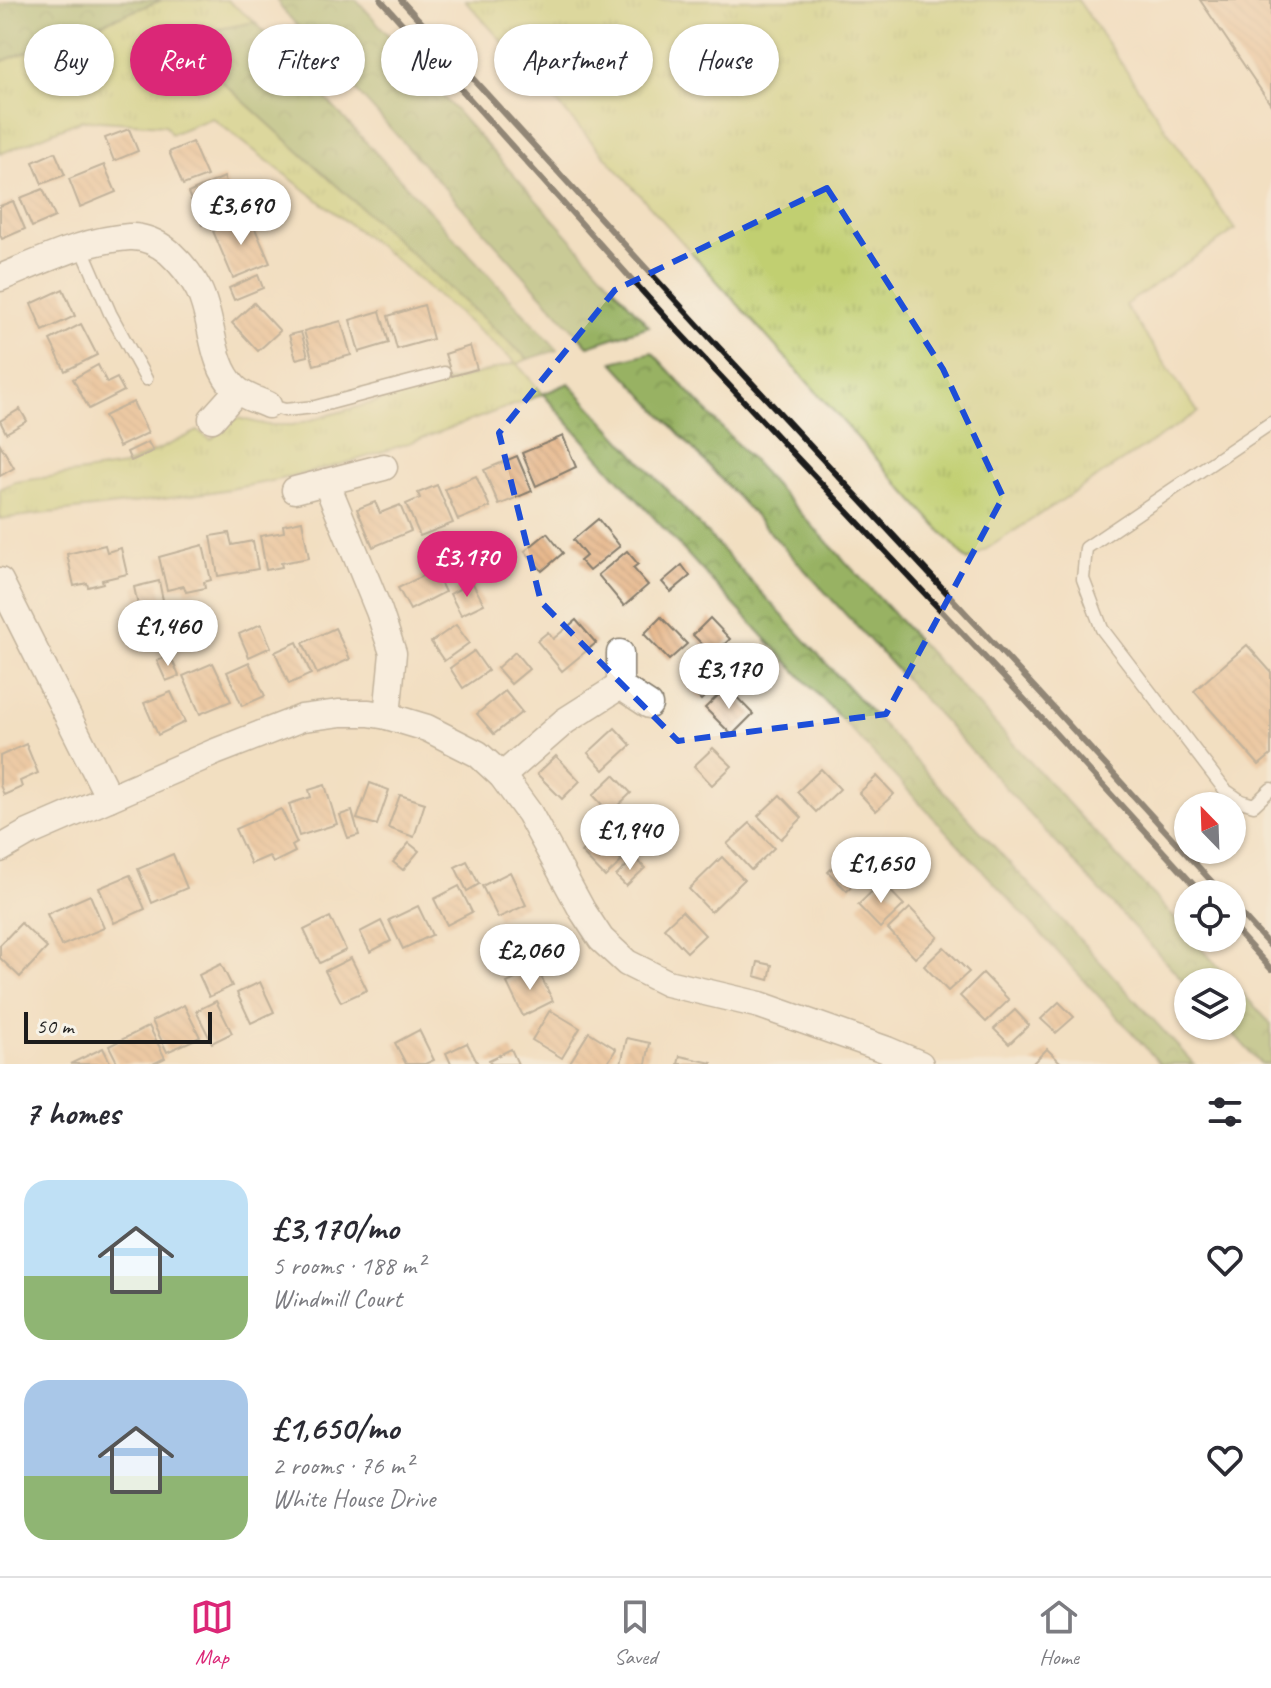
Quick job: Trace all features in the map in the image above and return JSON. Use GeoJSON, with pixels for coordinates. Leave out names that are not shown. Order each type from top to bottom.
{"type":"FeatureCollection","features":[{"type":"Feature","properties":{"kind":"street"},"geometry":{"type":"LineString","coordinates":[[0,278],[100,240],[133,236],[145,238],[164,248],[183,264],[200,292],[219,361],[237,391],[268,405]]}},
{"type":"Feature","properties":{"kind":"street"},"geometry":{"type":"LineString","coordinates":[[212,419],[237,391]]}},
{"type":"Feature","properties":{"kind":"street"},"geometry":{"type":"LineString","coordinates":[[295,490],[384,467]]}},
{"type":"Feature","properties":{"kind":"street"},"geometry":{"type":"LineString","coordinates":[[326,482],[393,653],[387,716]]}},
{"type":"Feature","properties":{"kind":"street"},"geometry":{"type":"LineString","coordinates":[[0,581],[109,798]]}},
{"type":"Feature","properties":{"kind":"street"},"geometry":{"type":"LineString","coordinates":[[620,653],[620,686]]}},
{"type":"Feature","properties":{"kind":"street"},"geometry":{"type":"LineString","coordinates":[[502,776],[565,721],[620,686]]}},
{"type":"Feature","properties":{"kind":"street"},"geometry":{"type":"LineString","coordinates":[[620,686],[649,705]]}},
{"type":"Feature","properties":{"kind":"street"},"geometry":{"type":"LineString","coordinates":[[0,849],[26,834],[215,752],[302,718],[340,713],[387,716],[427,728],[478,754],[502,776],[529,813],[601,939],[627,963],[667,983],[760,1005],[920,1064]]}},
{"type":"Feature","properties":{"kind":"lane"},"geometry":{"type":"LineString","coordinates":[[81,246],[110,313],[146,379]]}},
{"type":"Feature","properties":{"kind":"lane"},"geometry":{"type":"LineString","coordinates":[[268,405],[285,410],[315,407],[444,373]]}},
{"type":"Feature","properties":{"kind":"lane"},"geometry":{"type":"LineString","coordinates":[[1270,792],[1254,805],[1241,801],[1225,790],[1102,629],[1083,579],[1086,548],[1271,423]]}},
{"type":"Feature","properties":{"kind":"highlighted area"},"geometry":{"type":"Polygon","coordinates":[[[827,188],[943,369],[1003,497],[886,714],[678,741],[541,602],[499,433],[615,290],[827,188]]]}},
{"type":"Feature","properties":{"kind":"green space"},"geometry":{"type":"Polygon","coordinates":[[[15,0],[162,0],[99,24],[24,24],[24,53],[0,62],[0,5],[15,0]]]}},
{"type":"Feature","properties":{"kind":"green space"},"geometry":{"type":"Polygon","coordinates":[[[162,0],[227,0],[255,22],[232,26],[232,24],[130,24],[130,96],[232,96],[232,91],[528,359],[517,364],[543,394],[393,448],[300,475],[172,498],[0,519],[0,489],[15,482],[124,466],[198,431],[211,440],[231,420],[238,418],[267,425],[293,425],[516,363],[396,260],[212,118],[171,134],[165,125],[82,120],[0,154],[0,62],[24,53],[24,96],[114,96],[114,24],[99,24],[162,0]]]}},
{"type":"Feature","properties":{"kind":"green space"},"geometry":{"type":"Polygon","coordinates":[[[277,0],[357,0],[381,27],[381,96],[443,96],[649,326],[588,346],[361,96],[365,96],[365,24],[296,24],[277,0]]]}},
{"type":"Feature","properties":{"kind":"green space"},"geometry":{"type":"Polygon","coordinates":[[[465,0],[1078,0],[1235,230],[1125,305],[1198,412],[968,561],[551,96],[653,96],[653,24],[494,24],[494,32],[465,0]]]}},
{"type":"Feature","properties":{"kind":"green space"},"geometry":{"type":"Polygon","coordinates":[[[255,22],[257,24],[248,24],[248,96],[323,96],[558,350],[528,359],[232,91],[232,26],[255,22]]]}},
{"type":"Feature","properties":{"kind":"green space"},"geometry":{"type":"Polygon","coordinates":[[[652,352],[1174,918],[1174,952],[1205,952],[1220,968],[1174,968],[1174,971],[613,362],[652,352]]]}},
{"type":"Feature","properties":{"kind":"green space"},"geometry":{"type":"Polygon","coordinates":[[[569,383],[1194,1064],[1160,1064],[543,394],[569,383]]]}},
{"type":"Feature","properties":{"kind":"green space"},"geometry":{"type":"Polygon","coordinates":[[[1246,997],[1271,1024],[1271,1064],[1261,1064],[1239,1040],[1246,1040],[1246,997]]]}},
{"type":"Feature","properties":{"kind":"building"},"geometry":{"type":"Polygon","coordinates":[[[1200,0],[1271,0],[1271,105],[1200,0]]]}},
{"type":"Feature","properties":{"kind":"building"},"geometry":{"type":"Polygon","coordinates":[[[129,129],[138,151],[114,161],[105,138],[129,129]]]}},
{"type":"Feature","properties":{"kind":"building"},"geometry":{"type":"Polygon","coordinates":[[[192,142],[207,176],[183,185],[169,152],[192,142]]]}},
{"type":"Feature","properties":{"kind":"building"},"geometry":{"type":"Polygon","coordinates":[[[55,152],[65,175],[42,184],[33,162],[55,152]]]}},
{"type":"Feature","properties":{"kind":"building"},"geometry":{"type":"Polygon","coordinates":[[[104,165],[116,192],[80,207],[69,179],[104,165]]]}},
{"type":"Feature","properties":{"kind":"building"},"geometry":{"type":"Polygon","coordinates":[[[224,177],[237,210],[202,225],[188,193],[224,177]]]}},
{"type":"Feature","properties":{"kind":"building"},"geometry":{"type":"Polygon","coordinates":[[[43,189],[55,217],[32,227],[20,198],[43,189]]]}},
{"type":"Feature","properties":{"kind":"building"},"geometry":{"type":"Polygon","coordinates":[[[13,201],[25,229],[2,239],[0,206],[13,201]]]}},
{"type":"Feature","properties":{"kind":"building"},"geometry":{"type":"Polygon","coordinates":[[[249,215],[270,263],[233,278],[213,231],[249,215]]]}},
{"type":"Feature","properties":{"kind":"building"},"geometry":{"type":"Polygon","coordinates":[[[258,275],[263,288],[234,300],[229,288],[258,275]]]}},
{"type":"Feature","properties":{"kind":"building"},"geometry":{"type":"Polygon","coordinates":[[[63,289],[75,316],[43,331],[31,304],[63,289]]]}},
{"type":"Feature","properties":{"kind":"building"},"geometry":{"type":"Polygon","coordinates":[[[254,303],[280,331],[258,351],[232,323],[254,303]]]}},
{"type":"Feature","properties":{"kind":"building"},"geometry":{"type":"Polygon","coordinates":[[[424,305],[433,339],[397,349],[388,316],[424,305]]]}},
{"type":"Feature","properties":{"kind":"building"},"geometry":{"type":"Polygon","coordinates":[[[380,311],[389,343],[359,352],[350,320],[380,311]]]}},
{"type":"Feature","properties":{"kind":"building"},"geometry":{"type":"Polygon","coordinates":[[[341,321],[351,355],[314,365],[304,331],[341,321]]]}},
{"type":"Feature","properties":{"kind":"building"},"geometry":{"type":"Polygon","coordinates":[[[81,324],[97,355],[65,371],[50,340],[81,324]]]}},
{"type":"Feature","properties":{"kind":"building"},"geometry":{"type":"Polygon","coordinates":[[[301,332],[308,356],[296,359],[289,335],[301,332]]]}},
{"type":"Feature","properties":{"kind":"building"},"geometry":{"type":"Polygon","coordinates":[[[470,346],[477,369],[452,376],[445,354],[470,346]]]}},
{"type":"Feature","properties":{"kind":"building"},"geometry":{"type":"Polygon","coordinates":[[[98,365],[107,383],[117,378],[124,391],[89,409],[73,379],[98,365]]]}},
{"type":"Feature","properties":{"kind":"building"},"geometry":{"type":"Polygon","coordinates":[[[133,402],[148,433],[119,447],[104,416],[133,402]]]}},
{"type":"Feature","properties":{"kind":"building"},"geometry":{"type":"Polygon","coordinates":[[[20,409],[27,421],[6,433],[0,421],[20,409]]]}},
{"type":"Feature","properties":{"kind":"building"},"geometry":{"type":"Polygon","coordinates":[[[563,436],[576,467],[536,486],[522,453],[563,436]]]}},
{"type":"Feature","properties":{"kind":"building"},"geometry":{"type":"Polygon","coordinates":[[[148,442],[153,451],[131,461],[127,452],[148,442]]]}},
{"type":"Feature","properties":{"kind":"building"},"geometry":{"type":"Polygon","coordinates":[[[0,444],[14,468],[0,476],[0,444]]]}},
{"type":"Feature","properties":{"kind":"building"},"geometry":{"type":"Polygon","coordinates":[[[517,456],[532,491],[499,505],[484,470],[517,456]]]}},
{"type":"Feature","properties":{"kind":"building"},"geometry":{"type":"Polygon","coordinates":[[[476,476],[490,507],[458,520],[445,489],[476,476]]]}},
{"type":"Feature","properties":{"kind":"building"},"geometry":{"type":"Polygon","coordinates":[[[437,485],[453,523],[420,536],[406,504],[420,498],[418,493],[437,485]]]}},
{"type":"Feature","properties":{"kind":"building"},"geometry":{"type":"Polygon","coordinates":[[[375,502],[380,513],[400,505],[411,531],[373,547],[357,509],[375,502]]]}},
{"type":"Feature","properties":{"kind":"building"},"geometry":{"type":"Polygon","coordinates":[[[598,519],[620,546],[589,571],[580,561],[586,556],[573,540],[598,519]]]}},
{"type":"Feature","properties":{"kind":"building"},"geometry":{"type":"Polygon","coordinates":[[[302,521],[309,558],[281,563],[282,567],[266,570],[260,536],[284,532],[283,525],[302,521]]]}},
{"type":"Feature","properties":{"kind":"building"},"geometry":{"type":"Polygon","coordinates":[[[229,533],[232,545],[253,541],[258,569],[218,576],[211,536],[229,533]]]}},
{"type":"Feature","properties":{"kind":"building"},"geometry":{"type":"Polygon","coordinates":[[[547,533],[563,553],[542,571],[525,551],[547,533]]]}},
{"type":"Feature","properties":{"kind":"building"},"geometry":{"type":"Polygon","coordinates":[[[105,545],[107,552],[121,548],[127,574],[88,587],[87,583],[74,586],[67,554],[105,545]]]}},
{"type":"Feature","properties":{"kind":"building"},"geometry":{"type":"Polygon","coordinates":[[[203,545],[211,580],[204,582],[205,588],[186,592],[184,586],[167,590],[159,557],[203,545]]]}},
{"type":"Feature","properties":{"kind":"building"},"geometry":{"type":"Polygon","coordinates":[[[627,551],[638,564],[633,568],[648,585],[624,606],[598,575],[627,551]]]}},
{"type":"Feature","properties":{"kind":"building"},"geometry":{"type":"Polygon","coordinates":[[[682,565],[690,576],[671,592],[662,582],[682,565]]]}},
{"type":"Feature","properties":{"kind":"building"},"geometry":{"type":"Polygon","coordinates":[[[434,570],[445,592],[410,610],[398,588],[434,570]]]}},
{"type":"Feature","properties":{"kind":"building"},"geometry":{"type":"Polygon","coordinates":[[[159,581],[164,605],[139,610],[134,587],[159,581]]]}},
{"type":"Feature","properties":{"kind":"building"},"geometry":{"type":"Polygon","coordinates":[[[472,582],[484,604],[461,615],[450,594],[472,582]]]}},
{"type":"Feature","properties":{"kind":"building"},"geometry":{"type":"Polygon","coordinates":[[[661,617],[687,644],[669,660],[644,634],[661,617]]]}},
{"type":"Feature","properties":{"kind":"building"},"geometry":{"type":"Polygon","coordinates":[[[710,618],[730,639],[713,655],[693,635],[710,618]]]}},
{"type":"Feature","properties":{"kind":"building"},"geometry":{"type":"Polygon","coordinates":[[[576,620],[596,643],[562,671],[537,641],[548,632],[553,639],[576,620]]]}},
{"type":"Feature","properties":{"kind":"building"},"geometry":{"type":"Polygon","coordinates":[[[261,624],[271,647],[249,657],[239,634],[261,624]]]}},
{"type":"Feature","properties":{"kind":"building"},"geometry":{"type":"Polygon","coordinates":[[[456,625],[469,643],[444,661],[431,642],[456,625]]]}},
{"type":"Feature","properties":{"kind":"building"},"geometry":{"type":"Polygon","coordinates":[[[335,628],[350,659],[317,674],[303,643],[335,628]]]}},
{"type":"Feature","properties":{"kind":"building"},"geometry":{"type":"Polygon","coordinates":[[[297,642],[311,674],[289,684],[275,652],[297,642]]]}},
{"type":"Feature","properties":{"kind":"building"},"geometry":{"type":"Polygon","coordinates":[[[1247,645],[1271,672],[1271,755],[1259,765],[1194,691],[1247,645]]]}},
{"type":"Feature","properties":{"kind":"building"},"geometry":{"type":"Polygon","coordinates":[[[474,651],[488,671],[463,688],[450,668],[474,651]]]}},
{"type":"Feature","properties":{"kind":"building"},"geometry":{"type":"Polygon","coordinates":[[[515,652],[529,669],[511,684],[497,668],[515,652]]]}},
{"type":"Feature","properties":{"kind":"building"},"geometry":{"type":"Polygon","coordinates":[[[170,655],[179,676],[166,681],[157,661],[170,655]]]}},
{"type":"Feature","properties":{"kind":"building"},"geometry":{"type":"Polygon","coordinates":[[[704,661],[722,680],[701,700],[683,681],[704,661]]]}},
{"type":"Feature","properties":{"kind":"building"},"geometry":{"type":"Polygon","coordinates":[[[249,662],[265,696],[242,706],[227,672],[249,662]]]}},
{"type":"Feature","properties":{"kind":"building"},"geometry":{"type":"Polygon","coordinates":[[[213,663],[231,701],[200,714],[183,676],[213,663]]]}},
{"type":"Feature","properties":{"kind":"building"},"geometry":{"type":"Polygon","coordinates":[[[727,687],[753,714],[732,735],[705,708],[727,687]]]}},
{"type":"Feature","properties":{"kind":"building"},"geometry":{"type":"Polygon","coordinates":[[[505,691],[522,712],[494,734],[477,714],[505,691]]]}},
{"type":"Feature","properties":{"kind":"building"},"geometry":{"type":"Polygon","coordinates":[[[171,692],[185,722],[158,735],[144,703],[171,692]]]}},
{"type":"Feature","properties":{"kind":"building"},"geometry":{"type":"Polygon","coordinates":[[[615,728],[631,745],[604,770],[588,753],[615,728]]]}},
{"type":"Feature","properties":{"kind":"building"},"geometry":{"type":"Polygon","coordinates":[[[26,744],[38,773],[20,781],[22,787],[4,795],[0,785],[0,756],[26,744]]]}},
{"type":"Feature","properties":{"kind":"building"},"geometry":{"type":"Polygon","coordinates":[[[713,748],[732,766],[712,785],[694,766],[713,748]]]}},
{"type":"Feature","properties":{"kind":"building"},"geometry":{"type":"Polygon","coordinates":[[[556,756],[580,781],[562,799],[537,774],[556,756]]]}},
{"type":"Feature","properties":{"kind":"building"},"geometry":{"type":"Polygon","coordinates":[[[821,769],[840,789],[816,812],[797,792],[821,769]]]}},
{"type":"Feature","properties":{"kind":"building"},"geometry":{"type":"Polygon","coordinates":[[[614,775],[631,793],[610,813],[593,795],[614,775]]]}},
{"type":"Feature","properties":{"kind":"building"},"geometry":{"type":"Polygon","coordinates":[[[877,776],[894,794],[876,811],[859,793],[877,776]]]}},
{"type":"Feature","properties":{"kind":"building"},"geometry":{"type":"Polygon","coordinates":[[[370,783],[389,790],[377,825],[357,819],[370,783]]]}},
{"type":"Feature","properties":{"kind":"building"},"geometry":{"type":"Polygon","coordinates":[[[325,785],[337,824],[299,836],[289,804],[311,797],[309,790],[325,785]]]}},
{"type":"Feature","properties":{"kind":"building"},"geometry":{"type":"Polygon","coordinates":[[[400,795],[425,803],[414,837],[388,828],[400,795]]]}},
{"type":"Feature","properties":{"kind":"building"},"geometry":{"type":"Polygon","coordinates":[[[780,795],[802,818],[781,839],[758,816],[780,795]]]}},
{"type":"Feature","properties":{"kind":"building"},"geometry":{"type":"Polygon","coordinates":[[[281,809],[297,843],[292,846],[295,852],[273,863],[269,856],[251,864],[235,829],[281,809]]]}},
{"type":"Feature","properties":{"kind":"building"},"geometry":{"type":"Polygon","coordinates":[[[352,811],[359,835],[348,838],[340,815],[352,811]]]}},
{"type":"Feature","properties":{"kind":"building"},"geometry":{"type":"Polygon","coordinates":[[[750,823],[774,848],[751,870],[727,844],[750,823]]]}},
{"type":"Feature","properties":{"kind":"building"},"geometry":{"type":"Polygon","coordinates":[[[597,835],[622,861],[605,877],[581,852],[597,835]]]}},
{"type":"Feature","properties":{"kind":"building"},"geometry":{"type":"Polygon","coordinates":[[[409,843],[419,851],[403,870],[393,862],[409,843]]]}},
{"type":"Feature","properties":{"kind":"building"},"geometry":{"type":"Polygon","coordinates":[[[847,853],[866,872],[847,891],[828,872],[847,853]]]}},
{"type":"Feature","properties":{"kind":"building"},"geometry":{"type":"Polygon","coordinates":[[[173,854],[187,888],[152,903],[138,869],[173,854]]]}},
{"type":"Feature","properties":{"kind":"building"},"geometry":{"type":"Polygon","coordinates":[[[722,857],[744,880],[711,912],[689,889],[722,857]]]}},
{"type":"Feature","properties":{"kind":"building"},"geometry":{"type":"Polygon","coordinates":[[[635,858],[645,868],[626,886],[616,876],[635,858]]]}},
{"type":"Feature","properties":{"kind":"building"},"geometry":{"type":"Polygon","coordinates":[[[467,861],[479,884],[467,891],[455,867],[467,861]]]}},
{"type":"Feature","properties":{"kind":"building"},"geometry":{"type":"Polygon","coordinates":[[[510,872],[526,905],[498,918],[482,886],[510,872]]]}},
{"type":"Feature","properties":{"kind":"building"},"geometry":{"type":"Polygon","coordinates":[[[130,875],[145,909],[114,923],[99,888],[130,875]]]}},
{"type":"Feature","properties":{"kind":"building"},"geometry":{"type":"Polygon","coordinates":[[[882,882],[904,905],[880,928],[858,905],[882,882]]]}},
{"type":"Feature","properties":{"kind":"building"},"geometry":{"type":"Polygon","coordinates":[[[459,886],[472,912],[447,925],[434,899],[459,886]]]}},
{"type":"Feature","properties":{"kind":"building"},"geometry":{"type":"Polygon","coordinates":[[[90,895],[104,928],[61,946],[47,914],[90,895]]]}},
{"type":"Feature","properties":{"kind":"building"},"geometry":{"type":"Polygon","coordinates":[[[418,906],[432,935],[403,949],[389,920],[418,906]]]}},
{"type":"Feature","properties":{"kind":"building"},"geometry":{"type":"Polygon","coordinates":[[[910,908],[938,937],[915,958],[888,929],[910,908]]]}},
{"type":"Feature","properties":{"kind":"building"},"geometry":{"type":"Polygon","coordinates":[[[682,911],[705,935],[687,952],[664,928],[682,911]]]}},
{"type":"Feature","properties":{"kind":"building"},"geometry":{"type":"Polygon","coordinates":[[[330,917],[346,950],[320,963],[304,930],[330,917]]]}},
{"type":"Feature","properties":{"kind":"building"},"geometry":{"type":"Polygon","coordinates":[[[381,921],[391,941],[370,952],[360,932],[381,921]]]}},
{"type":"Feature","properties":{"kind":"building"},"geometry":{"type":"Polygon","coordinates":[[[21,923],[47,948],[20,977],[0,958],[0,945],[21,923]]]}},
{"type":"Feature","properties":{"kind":"building"},"geometry":{"type":"Polygon","coordinates":[[[944,947],[969,972],[948,991],[924,966],[944,947]]]}},
{"type":"Feature","properties":{"kind":"building"},"geometry":{"type":"Polygon","coordinates":[[[351,958],[367,990],[341,1002],[325,971],[351,958]]]}},
{"type":"Feature","properties":{"kind":"building"},"geometry":{"type":"Polygon","coordinates":[[[758,962],[772,965],[769,980],[755,976],[758,962]]]}},
{"type":"Feature","properties":{"kind":"building"},"geometry":{"type":"Polygon","coordinates":[[[221,964],[232,986],[209,997],[199,975],[221,964]]]}},
{"type":"Feature","properties":{"kind":"building"},"geometry":{"type":"Polygon","coordinates":[[[537,968],[553,1001],[523,1016],[507,983],[537,968]]]}},
{"type":"Feature","properties":{"kind":"building"},"geometry":{"type":"Polygon","coordinates":[[[983,973],[1009,1000],[986,1022],[960,996],[983,973]]]}},
{"type":"Feature","properties":{"kind":"building"},"geometry":{"type":"Polygon","coordinates":[[[260,982],[274,1012],[251,1023],[237,993],[260,982]]]}},
{"type":"Feature","properties":{"kind":"building"},"geometry":{"type":"Polygon","coordinates":[[[216,1001],[232,1033],[212,1043],[196,1011],[216,1001]]]}},
{"type":"Feature","properties":{"kind":"building"},"geometry":{"type":"Polygon","coordinates":[[[1059,1002],[1074,1017],[1056,1033],[1041,1019],[1059,1002]]]}},
{"type":"Feature","properties":{"kind":"building"},"geometry":{"type":"Polygon","coordinates":[[[184,1005],[200,1037],[167,1052],[152,1021],[184,1005]]]}},
{"type":"Feature","properties":{"kind":"building"},"geometry":{"type":"Polygon","coordinates":[[[550,1010],[580,1028],[562,1058],[532,1040],[550,1010]]]}},
{"type":"Feature","properties":{"kind":"building"},"geometry":{"type":"Polygon","coordinates":[[[1015,1010],[1029,1025],[1009,1044],[994,1029],[1015,1010]]]}},
{"type":"Feature","properties":{"kind":"building"},"geometry":{"type":"Polygon","coordinates":[[[149,1026],[165,1058],[153,1064],[118,1064],[109,1046],[149,1026]]]}},
{"type":"Feature","properties":{"kind":"building"},"geometry":{"type":"Polygon","coordinates":[[[419,1030],[434,1060],[425,1064],[406,1064],[395,1043],[419,1030]]]}},
{"type":"Feature","properties":{"kind":"building"},"geometry":{"type":"Polygon","coordinates":[[[589,1032],[616,1049],[607,1064],[569,1064],[589,1032]]]}},
{"type":"Feature","properties":{"kind":"building"},"geometry":{"type":"Polygon","coordinates":[[[627,1038],[650,1043],[646,1064],[621,1064],[627,1038]]]}},
{"type":"Feature","properties":{"kind":"building"},"geometry":{"type":"Polygon","coordinates":[[[467,1043],[478,1064],[451,1064],[446,1053],[467,1043]]]}},
{"type":"Feature","properties":{"kind":"building"},"geometry":{"type":"Polygon","coordinates":[[[103,1048],[111,1064],[70,1064],[103,1048]]]}},
{"type":"Feature","properties":{"kind":"building"},"geometry":{"type":"Polygon","coordinates":[[[511,1049],[518,1064],[491,1064],[489,1060],[511,1049]]]}},
{"type":"Feature","properties":{"kind":"building"},"geometry":{"type":"Polygon","coordinates":[[[1047,1049],[1062,1064],[1032,1064],[1047,1049]]]}},
{"type":"Feature","properties":{"kind":"building"},"geometry":{"type":"Polygon","coordinates":[[[680,1056],[712,1063],[712,1064],[678,1064],[680,1056]]]}},
{"type":"Feature","properties":{"kind":"railway"},"geometry":{"type":"LineString","coordinates":[[381,0],[678,331],[1025,700],[1189,880]]}},
{"type":"Feature","properties":{"kind":"railway"},"geometry":{"type":"LineString","coordinates":[[401,0],[1210,880]]}},
{"type":"Feature","properties":{"kind":"railway"},"geometry":{"type":"LineString","coordinates":[[1246,919],[1271,947]]}},
{"type":"Feature","properties":{"kind":"railway"},"geometry":{"type":"LineString","coordinates":[[1246,941],[1271,969]]}}]}
